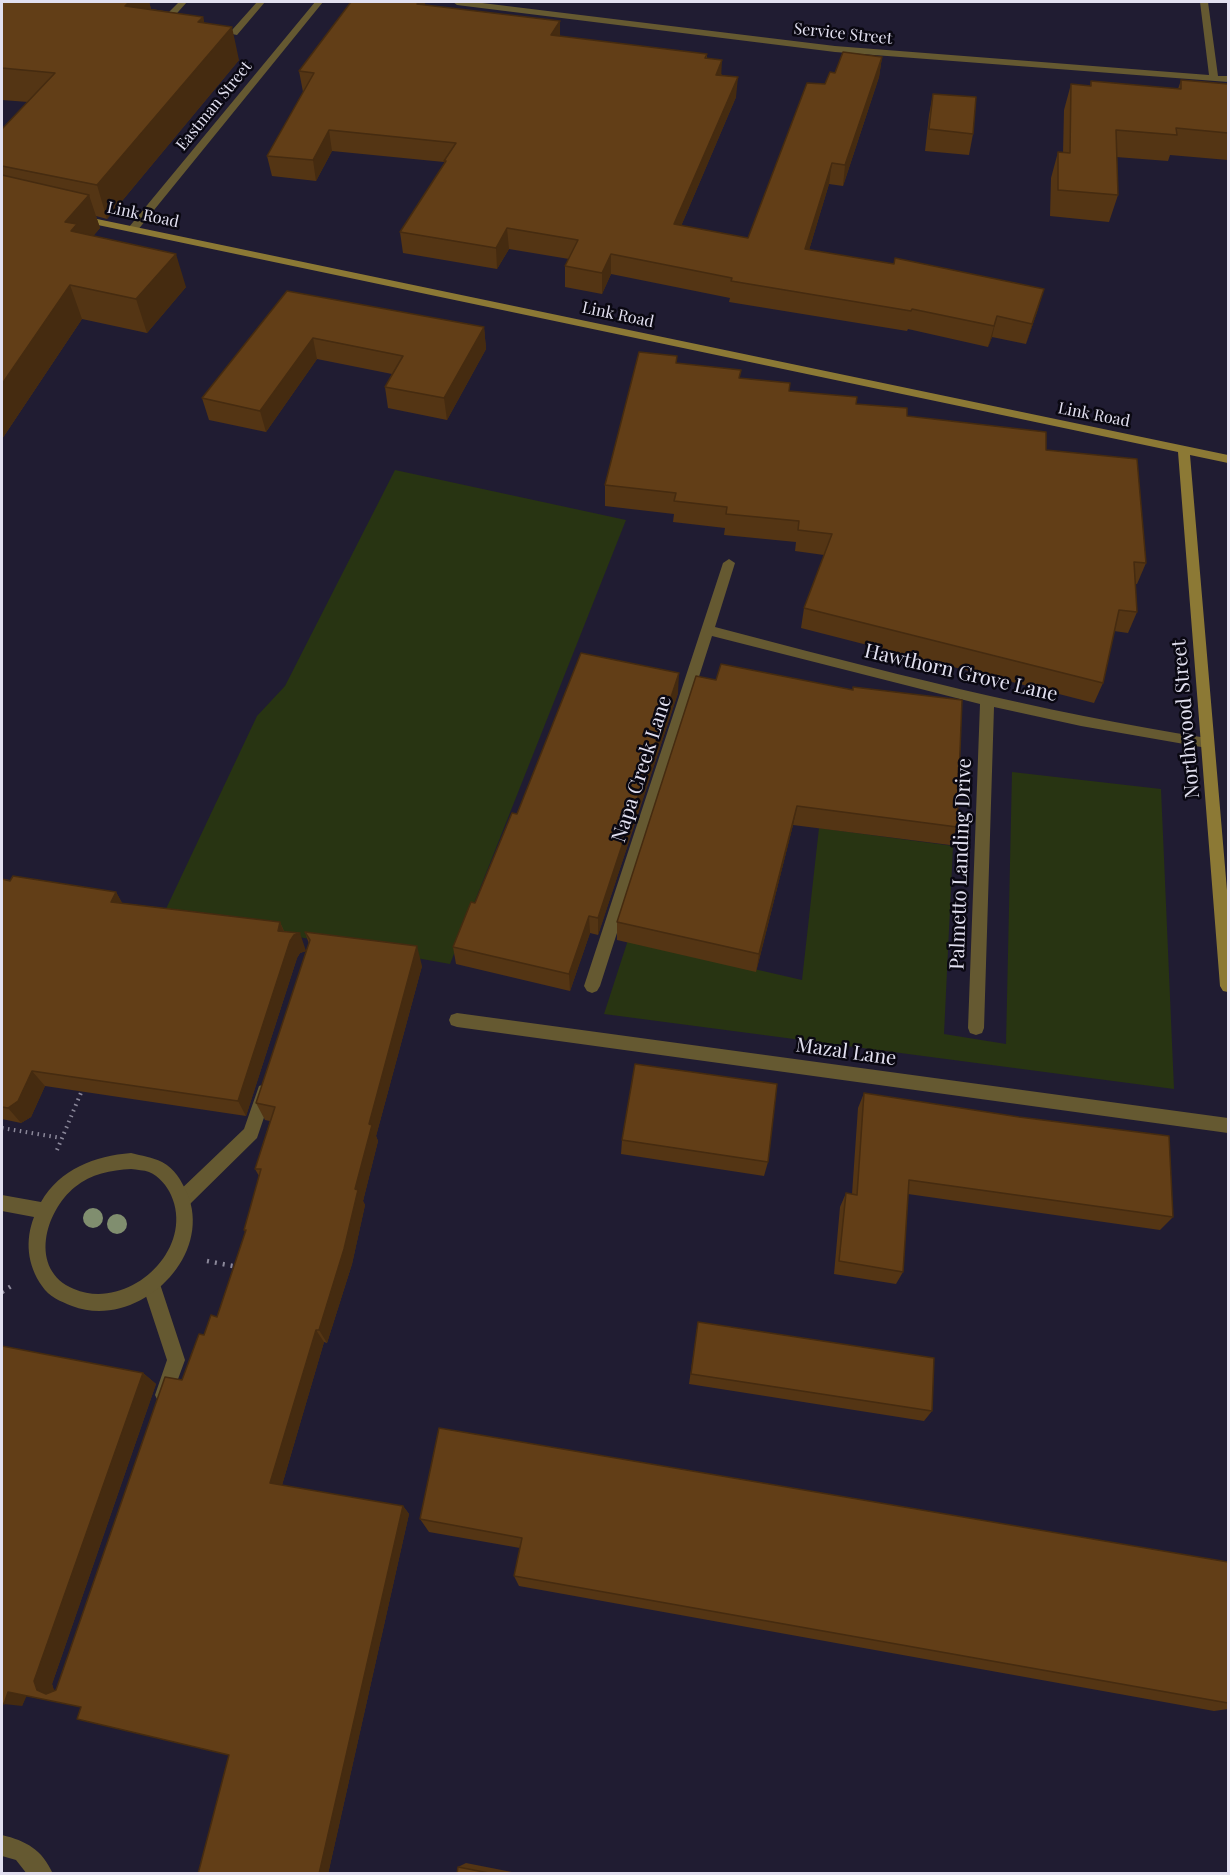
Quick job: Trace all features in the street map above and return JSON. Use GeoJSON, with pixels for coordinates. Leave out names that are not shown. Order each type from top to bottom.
{"type":"FeatureCollection","features":[{"type":"Feature","properties":{"kind":"street"},"geometry":{"type":"LineString","coordinates":[[175,25],[163,23],[183,2]]}},
{"type":"Feature","properties":{"kind":"street"},"geometry":{"type":"LineString","coordinates":[[211,30],[234,33],[261,2]]}},
{"type":"Feature","properties":{"kind":"street","name":"Eastman Street"},"geometry":{"type":"LineString","coordinates":[[133,230],[319,2]]}},
{"type":"Feature","properties":{"kind":"street","name":"Service Street"},"geometry":{"type":"LineString","coordinates":[[457,2],[835,49],[1228,78]]}},
{"type":"Feature","properties":{"kind":"street"},"geometry":{"type":"LineString","coordinates":[[1204,2],[1214,77]]}},
{"type":"Feature","properties":{"kind":"street","name":"Link Road"},"geometry":{"type":"LineString","coordinates":[[67,216],[1228,459]]}},
{"type":"Feature","properties":{"kind":"street","name":"Northwood Street"},"geometry":{"type":"LineString","coordinates":[[1184,450],[1228,986]]}},
{"type":"Feature","properties":{"kind":"street","name":"Napa Creek Lane"},"geometry":{"type":"LineString","coordinates":[[592,986],[729,563]]}},
{"type":"Feature","properties":{"kind":"street","name":"Hawthorn Grove Lane"},"geometry":{"type":"LineString","coordinates":[[708,630],[987,702],[1142,733],[1208,742]]}},
{"type":"Feature","properties":{"kind":"street","name":"Palmetto Landing Drive"},"geometry":{"type":"LineString","coordinates":[[976,1028],[987,702]]}},
{"type":"Feature","properties":{"kind":"street","name":"Mazal Lane"},"geometry":{"type":"LineString","coordinates":[[457,1020],[1228,1126]]}},
{"type":"Feature","properties":{"kind":"street"},"geometry":{"type":"LineString","coordinates":[[184,1198],[251,1133],[269,1078]]}},
{"type":"Feature","properties":{"kind":"street"},"geometry":{"type":"LineString","coordinates":[[130,1161],[154,1166],[172,1179],[184,1198],[187,1221],[182,1244],[170,1266],[151,1284],[128,1298],[103,1303],[80,1302],[59,1292],[44,1277],[36,1257],[36,1235],[45,1211],[60,1190],[81,1173],[106,1163],[130,1161]]}},
{"type":"Feature","properties":{"kind":"street"},"geometry":{"type":"LineString","coordinates":[[2,1203],[45,1211]]}},
{"type":"Feature","properties":{"kind":"street"},"geometry":{"type":"LineString","coordinates":[[151,1284],[176,1360],[156,1416]]}},
{"type":"Feature","properties":{"kind":"street"},"geometry":{"type":"LineString","coordinates":[[2,1846],[22,1851],[42,1874]]}},
{"type":"Feature","properties":{"kind":"path"},"geometry":{"type":"LineString","coordinates":[[54,1156],[86,1080]]}},
{"type":"Feature","properties":{"kind":"path"},"geometry":{"type":"LineString","coordinates":[[2,1128],[62,1138]]}},
{"type":"Feature","properties":{"kind":"path"},"geometry":{"type":"LineString","coordinates":[[200,1260],[244,1268]]}},
{"type":"Feature","properties":{"kind":"path"},"geometry":{"type":"LineString","coordinates":[[2,1292],[18,1281]]}},
{"type":"Feature","properties":{"kind":"green space"},"geometry":{"type":"Polygon","coordinates":[[[395,470],[626,520],[450,964],[164,913],[257,716],[285,686],[395,470]]]}},
{"type":"Feature","properties":{"kind":"green space"},"geometry":{"type":"Polygon","coordinates":[[[1012,772],[1161,789],[1174,1089],[604,1014],[628,940],[802,980],[819,828],[953,846],[944,1034],[1006,1044],[1012,772]]]}},
{"type":"Feature","properties":{"kind":"building"},"geometry":{"type":"Polygon","coordinates":[[[2,2],[129,2],[125,6],[203,17],[198,22],[232,27],[97,185],[2,166],[2,129],[55,73],[2,68],[2,2]]]}},
{"type":"Feature","properties":{"kind":"building"},"geometry":{"type":"Polygon","coordinates":[[[351,2],[419,2],[417,4],[560,21],[551,35],[707,54],[705,58],[722,60],[716,75],[738,77],[674,224],[748,238],[807,83],[825,84],[830,72],[835,73],[843,52],[882,57],[845,165],[832,163],[805,249],[894,264],[895,258],[1044,289],[1032,324],[997,316],[994,326],[912,309],[911,311],[731,281],[732,278],[611,254],[602,273],[565,266],[578,240],[507,228],[496,248],[400,232],[456,143],[329,130],[313,160],[267,156],[314,73],[299,71],[351,2]]]}},
{"type":"Feature","properties":{"kind":"building"},"geometry":{"type":"Polygon","coordinates":[[[1181,80],[1228,84],[1228,133],[1176,128],[1177,135],[1116,130],[1118,195],[1058,190],[1058,152],[1070,153],[1071,84],[1091,86],[1091,81],[1181,89],[1181,80]]]}},
{"type":"Feature","properties":{"kind":"building"},"geometry":{"type":"Polygon","coordinates":[[[933,94],[976,97],[973,134],[929,129],[933,94]]]}},
{"type":"Feature","properties":{"kind":"building"},"geometry":{"type":"Polygon","coordinates":[[[2,175],[89,195],[65,222],[77,224],[71,231],[176,254],[136,299],[70,285],[2,384],[2,175]]]}},
{"type":"Feature","properties":{"kind":"building"},"geometry":{"type":"Polygon","coordinates":[[[287,291],[484,327],[444,398],[385,387],[403,356],[313,338],[260,411],[202,398],[287,291]]]}},
{"type":"Feature","properties":{"kind":"building"},"geometry":{"type":"Polygon","coordinates":[[[639,352],[677,356],[676,363],[741,370],[739,378],[790,383],[789,391],[857,397],[856,404],[907,408],[907,416],[1046,432],[1046,450],[1137,459],[1146,563],[1134,562],[1137,612],[1119,610],[1103,683],[804,608],[832,534],[798,530],[799,521],[726,514],[727,507],[674,501],[676,493],[605,485],[639,352]]]}},
{"type":"Feature","properties":{"kind":"building"},"geometry":{"type":"Polygon","coordinates":[[[581,653],[679,673],[598,918],[589,916],[569,974],[453,947],[471,902],[475,903],[512,813],[517,814],[581,653]]]}},
{"type":"Feature","properties":{"kind":"building"},"geometry":{"type":"Polygon","coordinates":[[[721,664],[853,690],[853,687],[962,700],[957,827],[797,806],[759,954],[617,922],[696,676],[716,680],[721,664]]]}},
{"type":"Feature","properties":{"kind":"building"},"geometry":{"type":"Polygon","coordinates":[[[13,876],[116,892],[111,902],[280,922],[278,931],[300,933],[294,935],[290,941],[238,1101],[32,1071],[18,1101],[8,1108],[2,1107],[2,879],[10,881],[13,876]]]}},
{"type":"Feature","properties":{"kind":"building"},"geometry":{"type":"Polygon","coordinates":[[[305,932],[417,946],[369,1124],[372,1125],[355,1189],[358,1190],[344,1249],[319,1330],[316,1330],[270,1483],[403,1506],[319,1874],[198,1874],[229,1755],[77,1719],[81,1707],[8,1692],[4,1704],[2,1703],[2,1346],[143,1373],[34,1681],[37,1690],[46,1694],[56,1690],[165,1377],[182,1380],[199,1334],[204,1335],[211,1315],[217,1317],[246,1230],[244,1230],[261,1169],[255,1169],[275,1107],[256,1103],[310,940],[305,932]]]}},
{"type":"Feature","properties":{"kind":"building"},"geometry":{"type":"Polygon","coordinates":[[[635,1064],[777,1084],[768,1162],[622,1140],[635,1064]]]}},
{"type":"Feature","properties":{"kind":"building"},"geometry":{"type":"Polygon","coordinates":[[[864,1093],[1019,1117],[1169,1136],[1173,1217],[909,1180],[903,1272],[839,1261],[846,1193],[857,1195],[864,1093]]]}},
{"type":"Feature","properties":{"kind":"building"},"geometry":{"type":"Polygon","coordinates":[[[698,1322],[934,1358],[932,1411],[691,1374],[698,1322]]]}},
{"type":"Feature","properties":{"kind":"building"},"geometry":{"type":"Polygon","coordinates":[[[439,1428],[1228,1562],[1228,1703],[514,1576],[522,1538],[420,1519],[439,1428]]]}},
{"type":"Feature","properties":{"kind":"building"},"geometry":{"type":"Polygon","coordinates":[[[458,1867],[494,1874],[457,1874],[458,1867]]]}}]}
